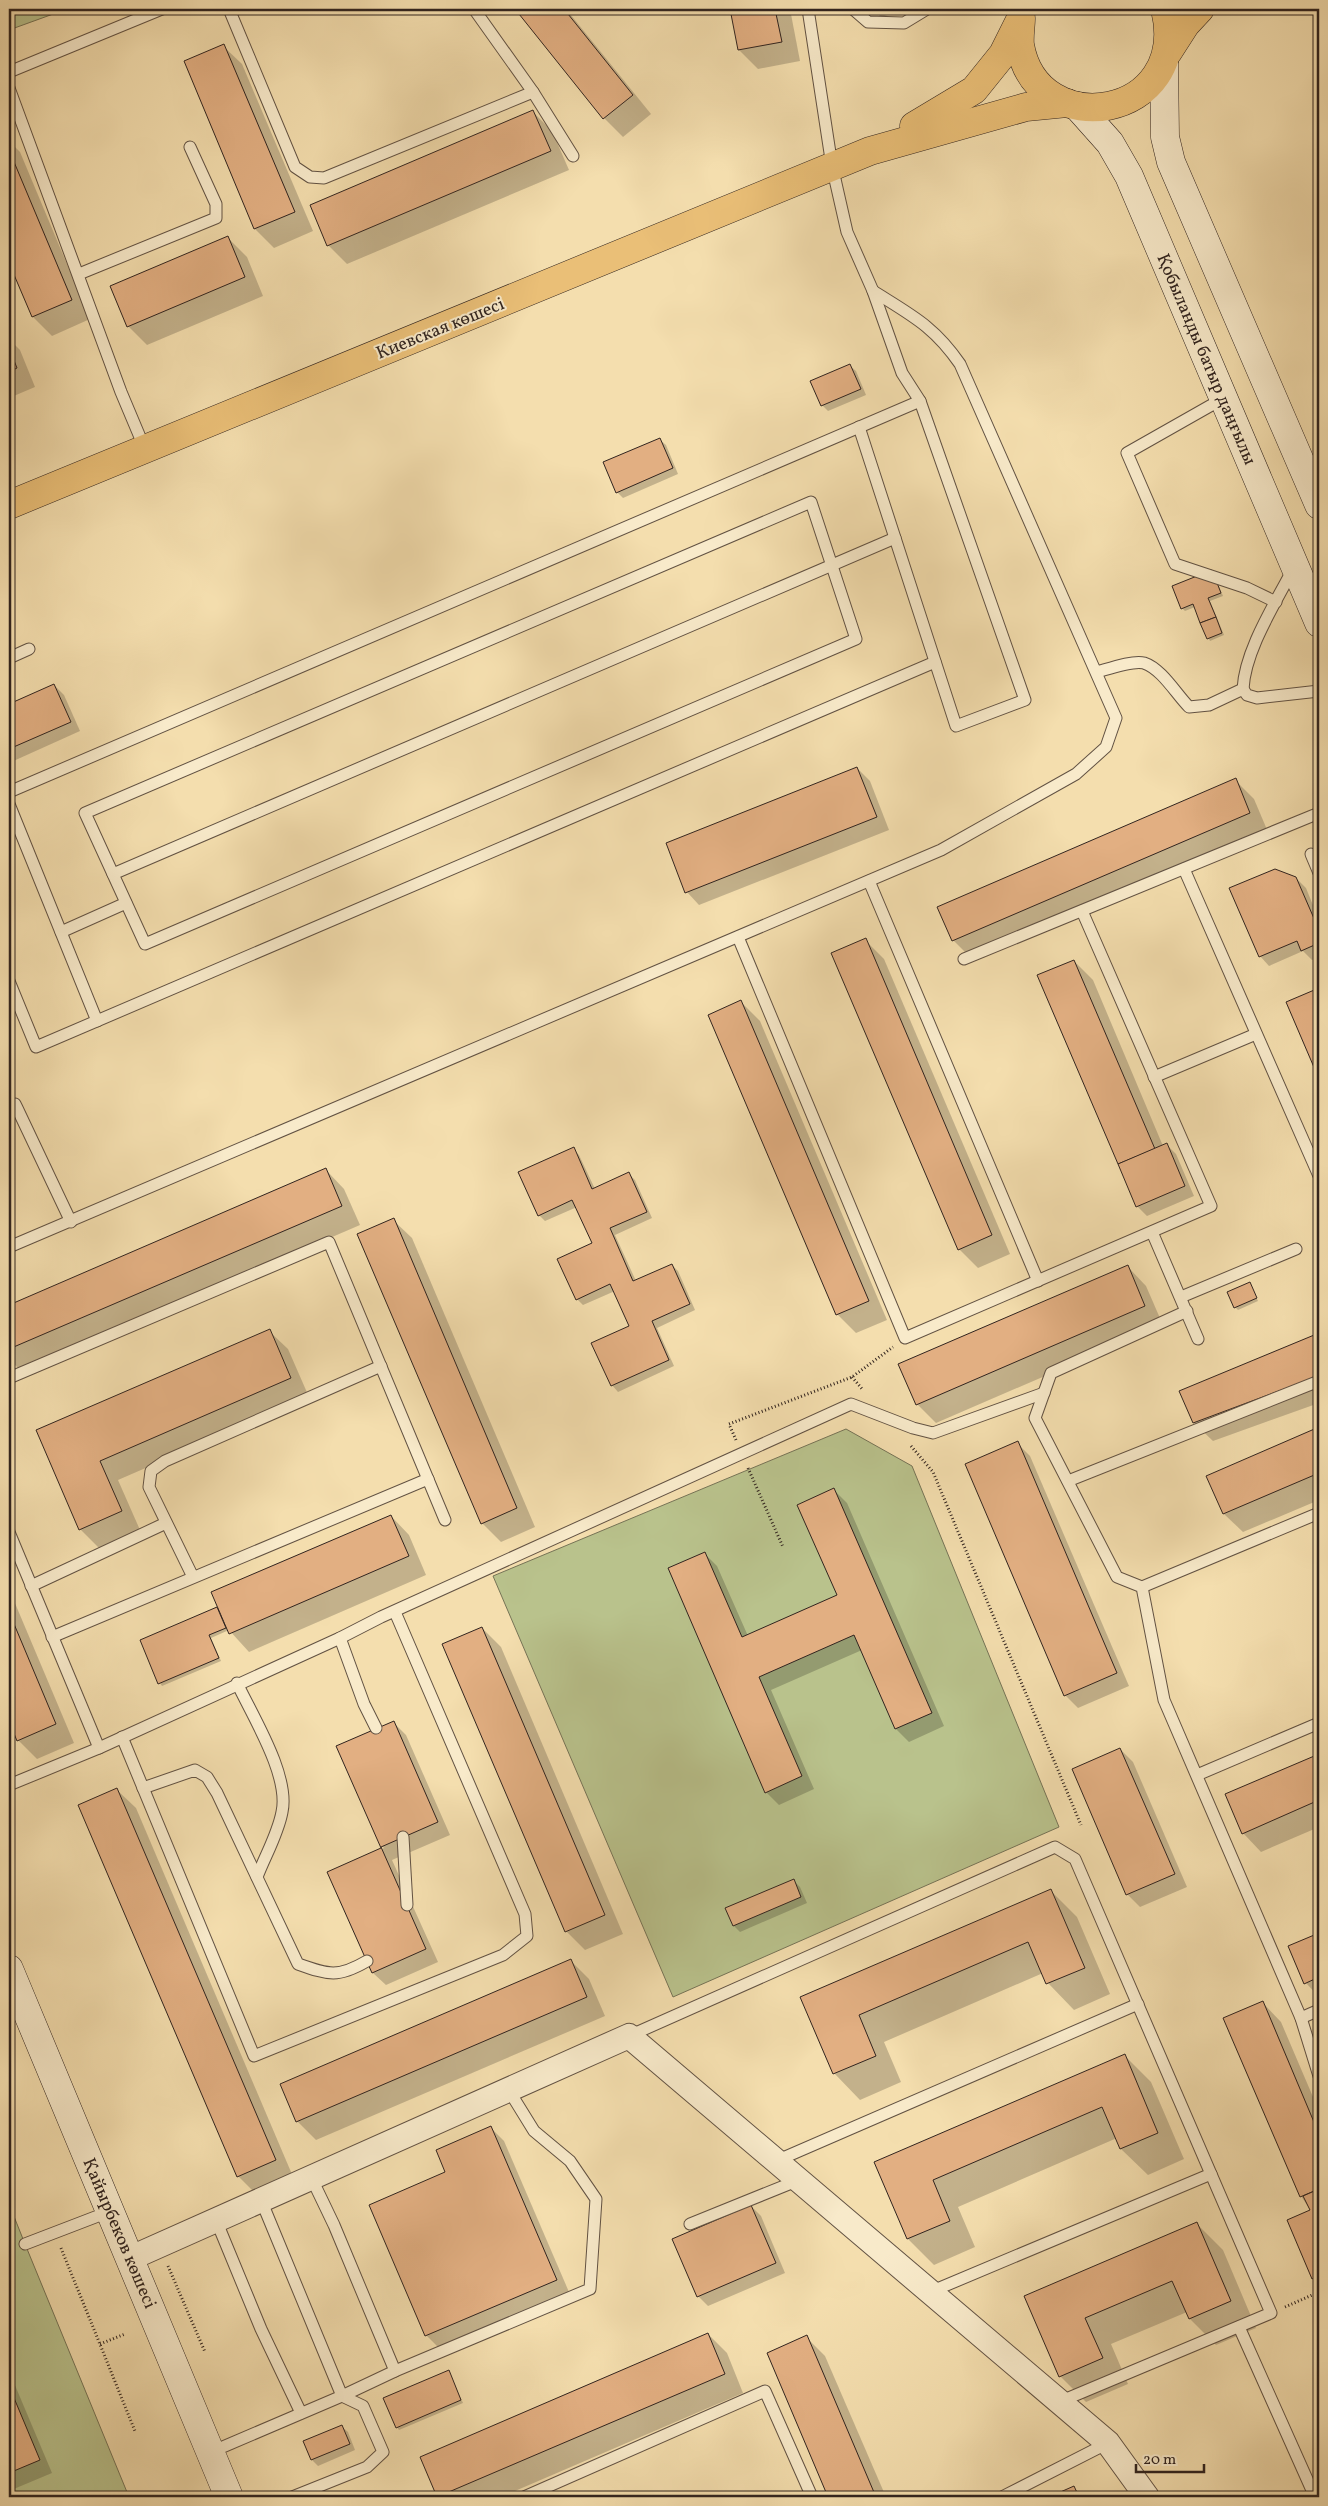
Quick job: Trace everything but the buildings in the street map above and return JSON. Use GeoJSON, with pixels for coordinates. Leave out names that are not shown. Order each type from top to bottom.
{"type":"FeatureCollection","features":[{"type":"Feature","properties":{"kind":"highway"},"geometry":{"type":"LineString","coordinates":[[1165,9],[1170,27],[1166,58]]}},
{"type":"Feature","properties":{"kind":"highway"},"geometry":{"type":"LineString","coordinates":[[870,151],[1026,107],[1072,105],[1103,108],[1129,100],[1150,84],[1186,24],[1200,9]]}},
{"type":"Feature","properties":{"kind":"highway"},"geometry":{"type":"LineString","coordinates":[[1022,13],[1020,44],[1028,69],[1045,90],[1072,105]]}},
{"type":"Feature","properties":{"kind":"highway"},"geometry":{"type":"LineString","coordinates":[[870,151],[941,112],[974,90],[1003,54],[1022,13]]}},
{"type":"Feature","properties":{"kind":"highway","name":"Киевская көшесі"},"geometry":{"type":"LineString","coordinates":[[9,505],[870,151]]}},
{"type":"Feature","properties":{"kind":"street"},"geometry":{"type":"LineString","coordinates":[[1166,58],[1165,137],[1171,162],[1319,505]]}},
{"type":"Feature","properties":{"kind":"street","name":"Қобыланды батыр даңғылы"},"geometry":{"type":"LineString","coordinates":[[1072,105],[1110,143],[1129,176],[1319,623]]}},
{"type":"Feature","properties":{"kind":"street","name":"Қайырбеков көшесі"},"geometry":{"type":"LineString","coordinates":[[9,1969],[229,2497]]}},
{"type":"Feature","properties":{"kind":"street"},"geometry":{"type":"LineString","coordinates":[[131,2258],[629,2036],[1108,2443],[1147,2497]]}},
{"type":"Feature","properties":{"kind":"lane"},"geometry":{"type":"LineString","coordinates":[[9,72],[162,9]]}},
{"type":"Feature","properties":{"kind":"lane"},"geometry":{"type":"LineString","coordinates":[[229,9],[295,167],[310,177],[324,178],[532,92]]}},
{"type":"Feature","properties":{"kind":"lane"},"geometry":{"type":"LineString","coordinates":[[474,9],[532,92],[573,156]]}},
{"type":"Feature","properties":{"kind":"lane"},"geometry":{"type":"LineString","coordinates":[[808,9],[832,166],[848,232],[873,290],[902,373],[920,401],[1025,700],[956,726],[860,427]]}},
{"type":"Feature","properties":{"kind":"lane"},"geometry":{"type":"LineString","coordinates":[[853,9],[868,22],[904,23],[927,9]]}},
{"type":"Feature","properties":{"kind":"lane"},"geometry":{"type":"LineString","coordinates":[[9,88],[121,392],[145,449]]}},
{"type":"Feature","properties":{"kind":"lane"},"geometry":{"type":"LineString","coordinates":[[79,274],[216,218],[216,204],[190,147]]}},
{"type":"Feature","properties":{"kind":"lane"},"geometry":{"type":"LineString","coordinates":[[9,1247],[72,1222],[941,850],[1076,774],[1106,747],[1116,718],[960,364],[946,343],[928,326],[873,290]]}},
{"type":"Feature","properties":{"kind":"lane"},"geometry":{"type":"LineString","coordinates":[[1224,398],[1127,453],[1174,564],[1247,588],[1276,602]]}},
{"type":"Feature","properties":{"kind":"lane"},"geometry":{"type":"LineString","coordinates":[[9,792],[920,401]]}},
{"type":"Feature","properties":{"kind":"lane"},"geometry":{"type":"LineString","coordinates":[[811,502],[856,639],[145,944],[113,874],[85,813],[811,502]]}},
{"type":"Feature","properties":{"kind":"lane"},"geometry":{"type":"LineString","coordinates":[[113,874],[895,538]]}},
{"type":"Feature","properties":{"kind":"lane"},"geometry":{"type":"LineString","coordinates":[[1295,566],[1249,660],[1244,677],[1244,689],[1248,695],[1257,698],[1319,691]]}},
{"type":"Feature","properties":{"kind":"lane"},"geometry":{"type":"LineString","coordinates":[[9,658],[29,649]]}},
{"type":"Feature","properties":{"kind":"lane"},"geometry":{"type":"LineString","coordinates":[[9,981],[36,1047],[935,662]]}},
{"type":"Feature","properties":{"kind":"lane"},"geometry":{"type":"LineString","coordinates":[[1097,672],[1143,663],[1157,671],[1189,707],[1209,705],[1244,689]]}},
{"type":"Feature","properties":{"kind":"lane"},"geometry":{"type":"LineString","coordinates":[[9,804],[97,1021]]}},
{"type":"Feature","properties":{"kind":"lane"},"geometry":{"type":"LineString","coordinates":[[964,959],[1319,813]]}},
{"type":"Feature","properties":{"kind":"lane"},"geometry":{"type":"LineString","coordinates":[[1312,854],[1319,873]]}},
{"type":"Feature","properties":{"kind":"lane"},"geometry":{"type":"LineString","coordinates":[[1184,869],[1319,1176]]}},
{"type":"Feature","properties":{"kind":"lane"},"geometry":{"type":"LineString","coordinates":[[870,881],[1038,1281]]}},
{"type":"Feature","properties":{"kind":"lane"},"geometry":{"type":"LineString","coordinates":[[61,932],[126,903]]}},
{"type":"Feature","properties":{"kind":"lane"},"geometry":{"type":"LineString","coordinates":[[738,937],[906,1338],[1211,1206],[1082,911]]}},
{"type":"Feature","properties":{"kind":"lane"},"geometry":{"type":"LineString","coordinates":[[1154,1077],[1256,1034]]}},
{"type":"Feature","properties":{"kind":"lane"},"geometry":{"type":"LineString","coordinates":[[9,1104],[15,1104],[72,1222]]}},
{"type":"Feature","properties":{"kind":"lane"},"geometry":{"type":"LineString","coordinates":[[1152,1232],[1198,1339]]}},
{"type":"Feature","properties":{"kind":"lane"},"geometry":{"type":"LineString","coordinates":[[9,1378],[329,1242],[446,1520]]}},
{"type":"Feature","properties":{"kind":"lane"},"geometry":{"type":"LineString","coordinates":[[1181,1297],[1296,1249]]}},
{"type":"Feature","properties":{"kind":"lane"},"geometry":{"type":"LineString","coordinates":[[1187,1311],[1051,1373],[1035,1418],[1117,1577],[1142,1588],[1319,1513]]}},
{"type":"Feature","properties":{"kind":"lane"},"geometry":{"type":"LineString","coordinates":[[193,1577],[149,1487],[151,1472],[165,1461],[381,1366]]}},
{"type":"Feature","properties":{"kind":"lane"},"geometry":{"type":"LineString","coordinates":[[1068,1481],[1319,1381]]}},
{"type":"Feature","properties":{"kind":"lane"},"geometry":{"type":"LineString","coordinates":[[9,1785],[99,1748],[844,1406],[852,1404],[913,1428],[933,1433],[1044,1393]]}},
{"type":"Feature","properties":{"kind":"lane"},"geometry":{"type":"LineString","coordinates":[[52,1637],[428,1479]]}},
{"type":"Feature","properties":{"kind":"lane"},"geometry":{"type":"LineString","coordinates":[[31,1586],[166,1523]]}},
{"type":"Feature","properties":{"kind":"lane"},"geometry":{"type":"LineString","coordinates":[[9,1532],[99,1748]]}},
{"type":"Feature","properties":{"kind":"lane"},"geometry":{"type":"LineString","coordinates":[[1142,1588],[1164,1700],[1301,2018],[1319,2076]]}},
{"type":"Feature","properties":{"kind":"lane"},"geometry":{"type":"LineString","coordinates":[[122,1737],[254,2056],[503,1955],[527,1936],[525,1914],[395,1612]]}},
{"type":"Feature","properties":{"kind":"lane"},"geometry":{"type":"LineString","coordinates":[[340,1638],[364,1704],[376,1728]]}},
{"type":"Feature","properties":{"kind":"lane"},"geometry":{"type":"LineString","coordinates":[[237,1683],[282,1778],[284,1796],[282,1813],[257,1877]]}},
{"type":"Feature","properties":{"kind":"lane"},"geometry":{"type":"LineString","coordinates":[[1197,1775],[1319,1723]]}},
{"type":"Feature","properties":{"kind":"lane"},"geometry":{"type":"LineString","coordinates":[[143,1788],[195,1770],[207,1777],[217,1793],[298,1964],[322,1973],[346,1972],[367,1961]]}},
{"type":"Feature","properties":{"kind":"lane"},"geometry":{"type":"LineString","coordinates":[[403,1837],[406,1905]]}},
{"type":"Feature","properties":{"kind":"lane"},"geometry":{"type":"LineString","coordinates":[[629,2036],[1055,1847],[1075,1859],[1271,2313],[1059,2402]]}},
{"type":"Feature","properties":{"kind":"lane"},"geometry":{"type":"LineString","coordinates":[[776,2161],[1138,2004]]}},
{"type":"Feature","properties":{"kind":"lane"},"geometry":{"type":"LineString","coordinates":[[1301,2018],[1319,2010]]}},
{"type":"Feature","properties":{"kind":"lane"},"geometry":{"type":"LineString","coordinates":[[210,2452],[342,2396],[395,2371],[590,2289],[596,2199],[570,2161],[534,2131],[508,2089]]}},
{"type":"Feature","properties":{"kind":"lane"},"geometry":{"type":"LineString","coordinates":[[930,2292],[1211,2174]]}},
{"type":"Feature","properties":{"kind":"lane"},"geometry":{"type":"LineString","coordinates":[[311,2177],[334,2225],[395,2371]]}},
{"type":"Feature","properties":{"kind":"lane"},"geometry":{"type":"LineString","coordinates":[[690,2224],[798,2180]]}},
{"type":"Feature","properties":{"kind":"lane"},"geometry":{"type":"LineString","coordinates":[[261,2200],[342,2396],[364,2406],[383,2452],[366,2466],[292,2497]]}},
{"type":"Feature","properties":{"kind":"lane"},"geometry":{"type":"LineString","coordinates":[[24,2244],[111,2211]]}},
{"type":"Feature","properties":{"kind":"lane"},"geometry":{"type":"LineString","coordinates":[[216,2220],[262,2329],[301,2413]]}},
{"type":"Feature","properties":{"kind":"lane"},"geometry":{"type":"LineString","coordinates":[[1239,2327],[1316,2497]]}},
{"type":"Feature","properties":{"kind":"lane"},"geometry":{"type":"LineString","coordinates":[[524,2497],[765,2391],[812,2497]]}},
{"type":"Feature","properties":{"kind":"lane"},"geometry":{"type":"LineString","coordinates":[[1003,2497],[1108,2443]]}},
{"type":"Feature","properties":{"kind":"path"},"geometry":{"type":"LineString","coordinates":[[852,1377],[933,1472],[1081,1825]]}},
{"type":"Feature","properties":{"kind":"path"},"geometry":{"type":"LineString","coordinates":[[55,2232],[135,2431]]}},
{"type":"Feature","properties":{"kind":"path"},"geometry":{"type":"LineString","coordinates":[[159,2246],[205,2352]]}},
{"type":"Feature","properties":{"kind":"path"},"geometry":{"type":"LineString","coordinates":[[1271,2313],[1319,2292]]}},
{"type":"Feature","properties":{"kind":"path"},"geometry":{"type":"LineString","coordinates":[[100,2344],[125,2334]]}},
{"type":"Feature","properties":{"kind":"green space"},"geometry":{"type":"Polygon","coordinates":[[[9,9],[67,9],[9,30],[9,9]]]}},
{"type":"Feature","properties":{"kind":"green space"},"geometry":{"type":"Polygon","coordinates":[[[846,1429],[912,1466],[1059,1827],[673,1997],[493,1576],[846,1429]]]}},
{"type":"Feature","properties":{"kind":"green space"},"geometry":{"type":"Polygon","coordinates":[[[9,2204],[25,2244],[129,2497],[9,2497],[9,2204]]]}}]}
